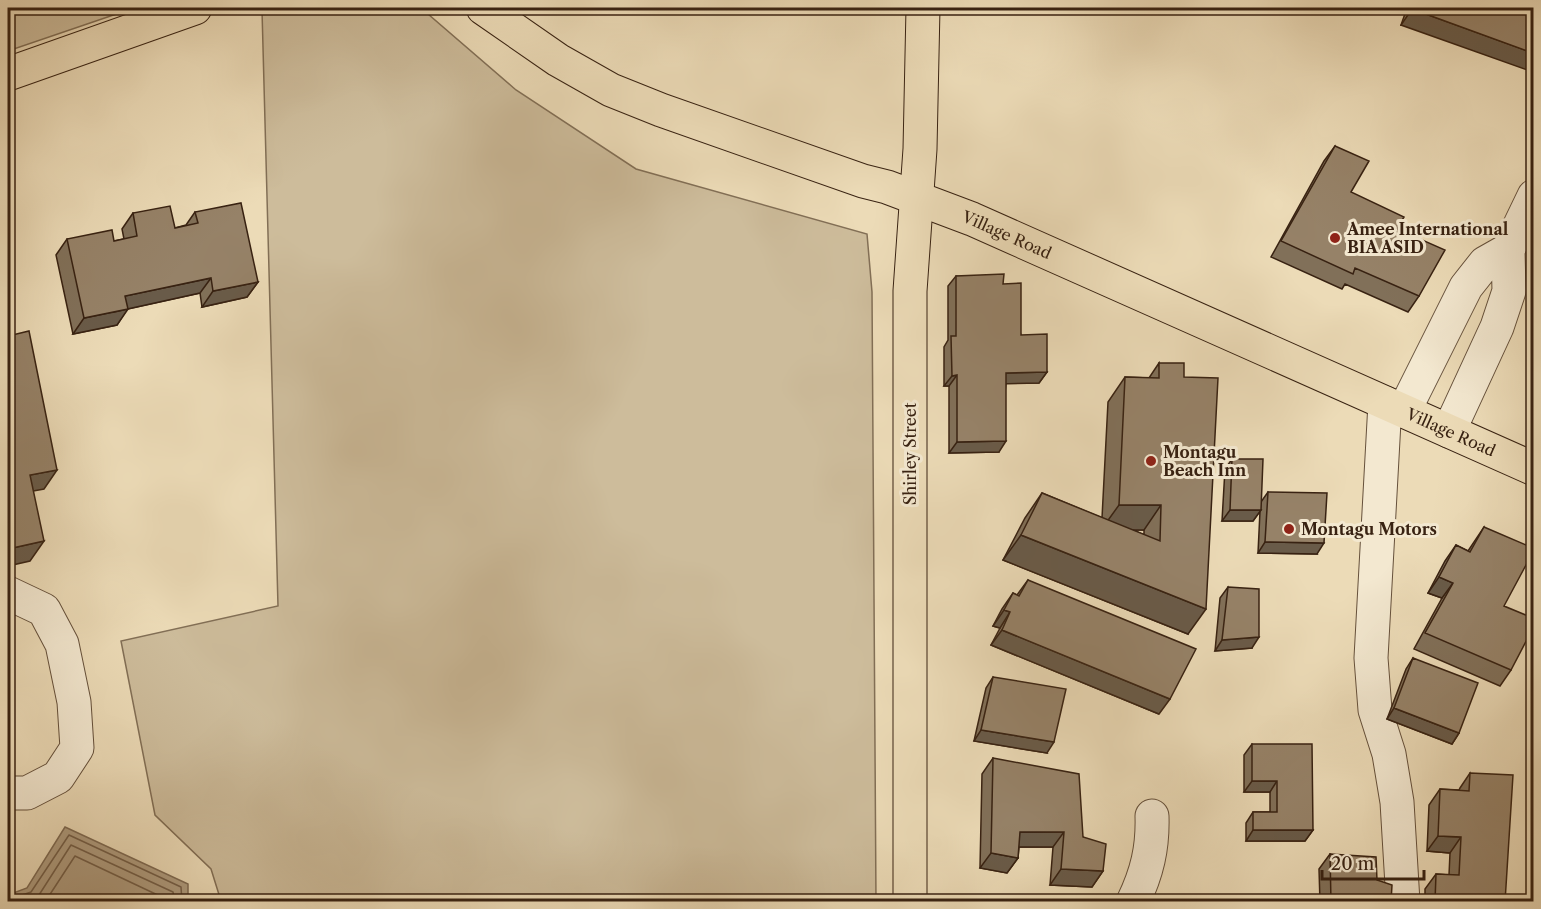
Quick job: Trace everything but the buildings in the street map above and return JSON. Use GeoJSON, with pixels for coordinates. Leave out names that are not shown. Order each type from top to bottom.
{"type":"FeatureCollection","features":[{"type":"Feature","properties":{"kind":"main road"},"geometry":{"type":"LineString","coordinates":[[8,74],[195,8]]}},
{"type":"Feature","properties":{"kind":"main road","name":"Village Road"},"geometry":{"type":"LineString","coordinates":[[483,8],[558,60],[611,90],[672,114],[972,219],[1533,469]]}},
{"type":"Feature","properties":{"kind":"main road","name":"Shirley Street"},"geometry":{"type":"LineString","coordinates":[[916,900],[910,291],[917,198],[923,8]]}},
{"type":"Feature","properties":{"kind":"lane"},"geometry":{"type":"LineString","coordinates":[[1449,431],[1497,327],[1509,291],[1508,250],[1533,196]]}},
{"type":"Feature","properties":{"kind":"lane"},"geometry":{"type":"LineString","coordinates":[[1403,902],[1397,802],[1389,754],[1375,710],[1371,658],[1395,407],[1466,287],[1485,263],[1508,250]]}},
{"type":"Feature","properties":{"kind":"lane"},"geometry":{"type":"LineString","coordinates":[[8,593],[44,610],[62,644],[74,702],[77,748],[58,777],[27,793],[8,792]]}},
{"type":"Feature","properties":{"kind":"lane"},"geometry":{"type":"LineString","coordinates":[[1133,902],[1142,885],[1153,841],[1152,816]]}},
{"type":"Feature","properties":{"kind":"shaded area"},"geometry":{"type":"Polygon","coordinates":[[[8,8],[134,8],[8,51],[8,8]]]}},
{"type":"Feature","properties":{"kind":"shaded area"},"geometry":{"type":"Polygon","coordinates":[[[271,8],[421,8],[516,90],[636,169],[867,234],[872,292],[876,901],[221,901],[211,869],[155,815],[121,641],[278,606],[262,10],[271,8]]]}},
{"type":"Feature","properties":{"kind":"water"},"geometry":{"type":"Polygon","coordinates":[[[65,827],[188,884],[188,901],[8,901],[8,895],[27,888],[65,827]]]}},
{"type":"Feature","properties":{"kind":"place","name":"Amee International BIA ASID"},"geometry":{"type":"Point","coordinates":[1335,238]}},
{"type":"Feature","properties":{"kind":"place","name":"Montagu Beach Inn"},"geometry":{"type":"Point","coordinates":[1151,461]}},
{"type":"Feature","properties":{"kind":"place","name":"Montagu Motors"},"geometry":{"type":"Point","coordinates":[1289,529]}}]}
